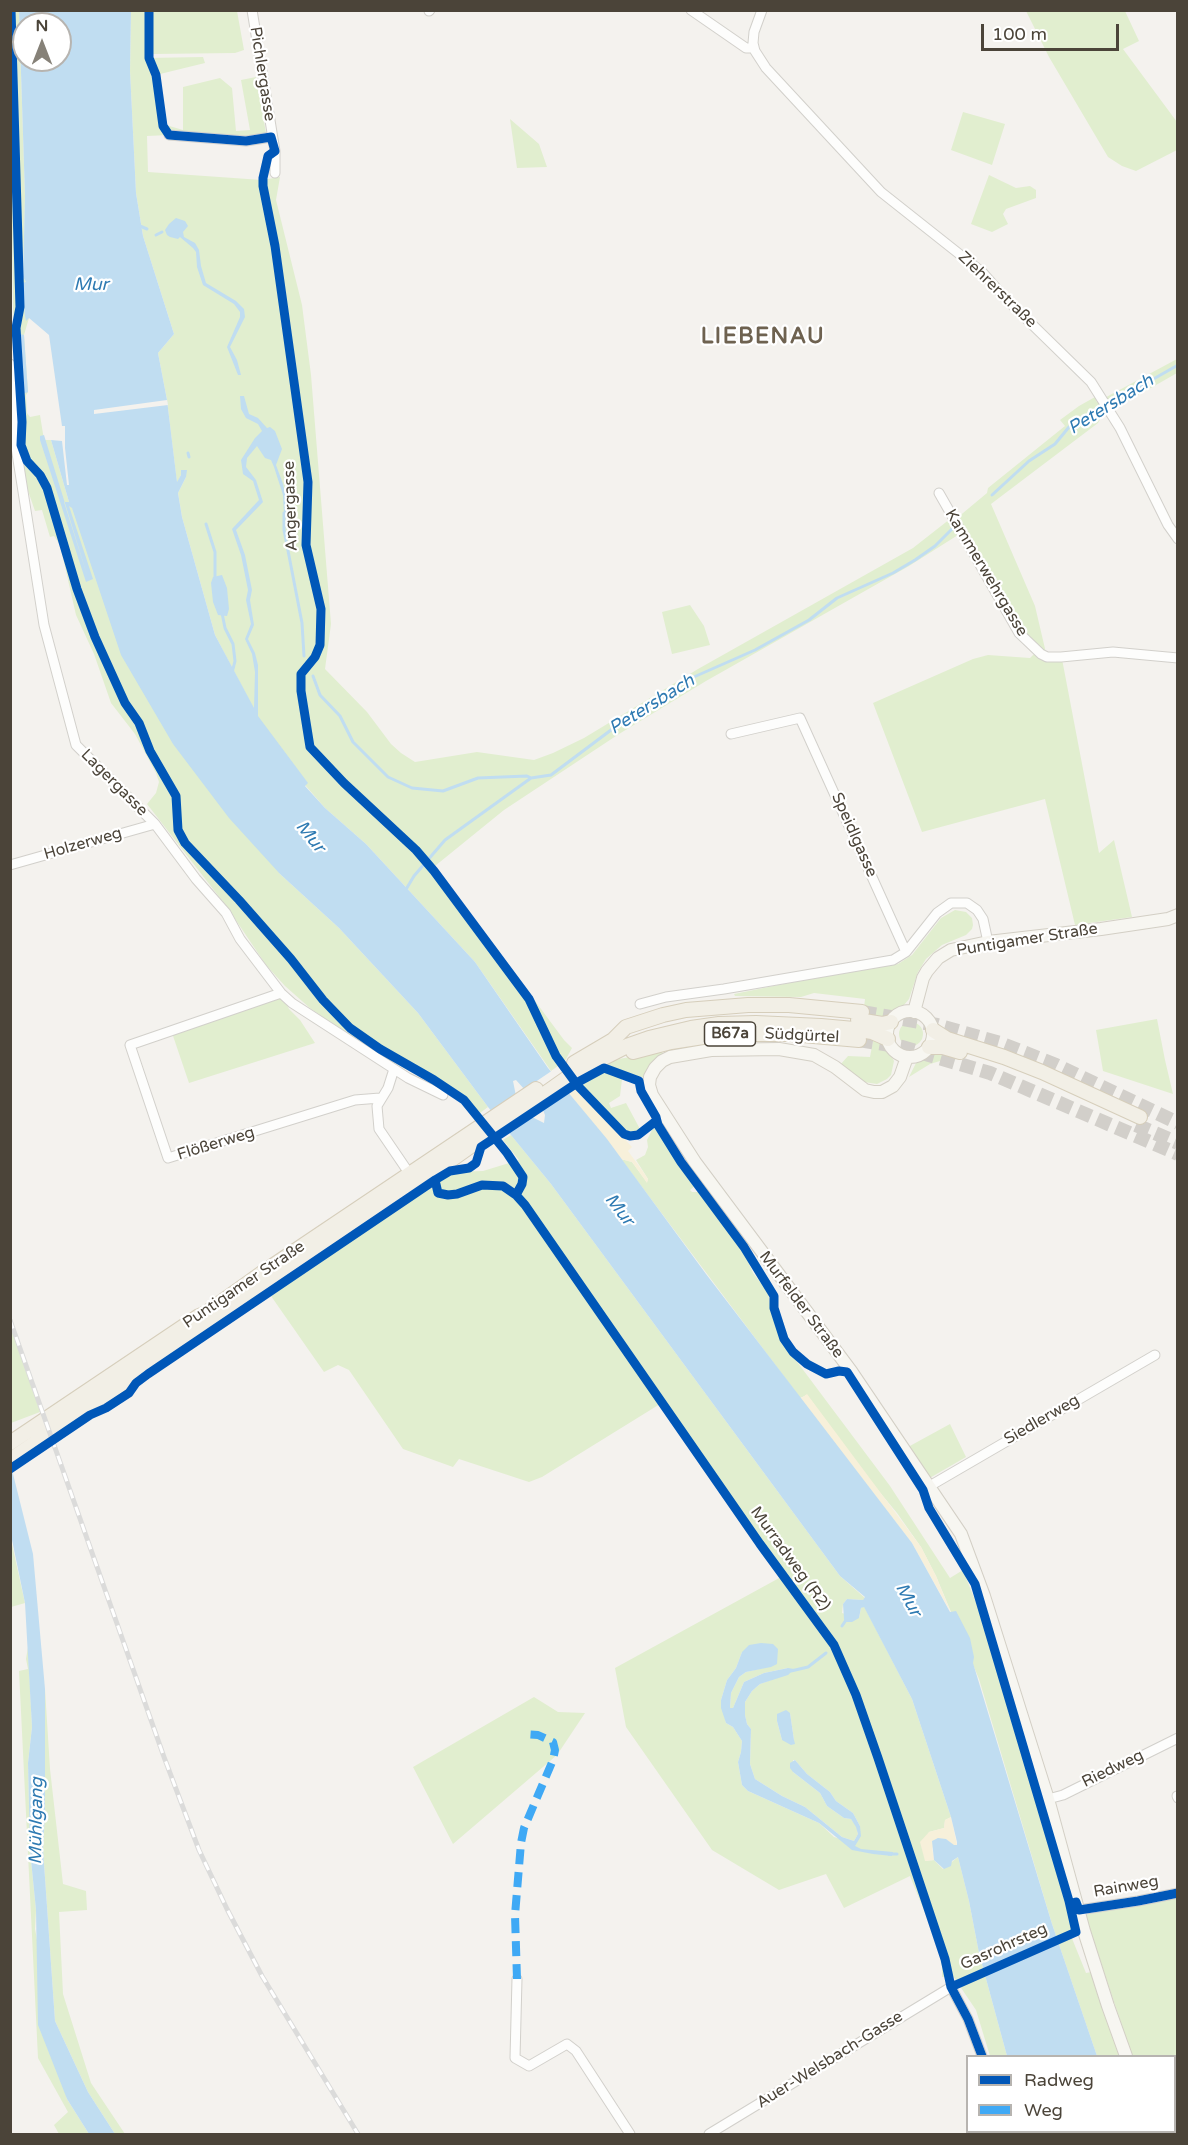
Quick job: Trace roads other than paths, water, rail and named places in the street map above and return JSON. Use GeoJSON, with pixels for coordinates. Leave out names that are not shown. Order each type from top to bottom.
{"type":"FeatureCollection","features":[{"type":"Feature","properties":{"kind":"main road","name":"Südgürtel"},"geometry":{"type":"LineString","coordinates":[[613,1040],[626,1027],[642,1021],[674,1012],[714,1007],[789,1005],[862,1012]]}},
{"type":"Feature","properties":{"kind":"main road"},"geometry":{"type":"LineString","coordinates":[[613,1040],[666,1024],[717,1016],[789,1015],[882,1024],[891,1022]]}},
{"type":"Feature","properties":{"kind":"main road"},"geometry":{"type":"LineString","coordinates":[[604,1058],[649,1038],[719,1024],[821,1026],[872,1032],[888,1039]]}},
{"type":"Feature","properties":{"kind":"main road"},"geometry":{"type":"LineString","coordinates":[[929,1047],[943,1047],[1001,1066],[1138,1121],[1042,1072],[1004,1057],[946,1039],[933,1030]]}},
{"type":"Feature","properties":{"kind":"main road","name":"Südgürtel"},"geometry":{"type":"LineString","coordinates":[[604,1058],[672,1042],[722,1034],[791,1034],[859,1040]]}},
{"type":"Feature","properties":{"kind":"main road","name":"B67a"},"geometry":{"type":"LineString","coordinates":[[480,1132],[613,1040]]}},
{"type":"Feature","properties":{"kind":"main road","name":"B67a"},"geometry":{"type":"LineString","coordinates":[[572,1070],[604,1058]]}},
{"type":"Feature","properties":{"kind":"main road","name":"Puntigamer Straße"},"geometry":{"type":"LineString","coordinates":[[10,1443],[206,1313],[409,1173],[480,1132]]}},
{"type":"Feature","properties":{"kind":"main road","name":"Puntigamer Straße"},"geometry":{"type":"LineString","coordinates":[[12,1459],[135,1375],[202,1325],[212,1321],[444,1165],[480,1132]]}},
{"type":"Feature","properties":{"kind":"street","name":"Pichlergasse"},"geometry":{"type":"LineString","coordinates":[[252,10],[275,151],[275,173]]}},
{"type":"Feature","properties":{"kind":"street"},"geometry":{"type":"LineString","coordinates":[[691,10],[746,48],[754,48],[754,32],[762,10]]}},
{"type":"Feature","properties":{"kind":"street","name":"Ziehrerstraße"},"geometry":{"type":"LineString","coordinates":[[754,48],[766,68],[881,192],[982,272],[1004,297],[1091,382],[1110,411],[1168,525],[1178,539]]}},
{"type":"Feature","properties":{"kind":"street"},"geometry":{"type":"LineString","coordinates":[[169,135],[246,141],[271,137]]}},
{"type":"Feature","properties":{"kind":"street","name":"Lagergasse"},"geometry":{"type":"LineString","coordinates":[[10,364],[16,447],[44,625],[76,745],[156,824],[196,879],[226,913],[240,939],[281,993],[292,1003],[394,1069],[443,1095]]}},
{"type":"Feature","properties":{"kind":"street","name":"Kammerwehrgasse"},"geometry":{"type":"LineString","coordinates":[[939,493],[1019,633],[1041,654],[1047,657],[1061,657],[1113,652],[1178,658]]}},
{"type":"Feature","properties":{"kind":"street","name":"Speidlgasse"},"geometry":{"type":"LineString","coordinates":[[731,734],[799,714],[906,952]]}},
{"type":"Feature","properties":{"kind":"street","name":"Holzerweg"},"geometry":{"type":"LineString","coordinates":[[10,865],[156,824]]}},
{"type":"Feature","properties":{"kind":"street"},"geometry":{"type":"LineString","coordinates":[[640,1004],[666,997],[894,960],[906,952],[937,913],[946,906],[961,902],[973,905],[977,909],[983,919],[988,942]]}},
{"type":"Feature","properties":{"kind":"street","name":"Puntigamer Straße"},"geometry":{"type":"LineString","coordinates":[[914,1012],[923,978],[938,958],[960,947],[1101,929],[1167,919],[1178,915]]}},
{"type":"Feature","properties":{"kind":"street","name":"Flößerweg"},"geometry":{"type":"LineString","coordinates":[[281,993],[130,1045],[168,1158],[355,1100],[380,1098]]}},
{"type":"Feature","properties":{"kind":"street"},"geometry":{"type":"LineString","coordinates":[[914,1012],[927,1018],[933,1030],[929,1047],[920,1055],[907,1057],[894,1050],[888,1039],[888,1033],[891,1022],[902,1013],[914,1012]]}},
{"type":"Feature","properties":{"kind":"street","name":"Murfelder Straße"},"geometry":{"type":"LineString","coordinates":[[907,1057],[900,1077],[893,1086],[882,1092],[865,1090],[835,1067],[814,1055],[778,1048],[711,1050],[670,1057],[655,1068],[649,1085],[652,1095],[695,1162],[851,1371],[961,1533],[984,1596],[1048,1799],[1078,1910],[1126,2055]]}},
{"type":"Feature","properties":{"kind":"street"},"geometry":{"type":"LineString","coordinates":[[394,1069],[388,1088],[377,1106],[379,1129],[409,1173]]}},
{"type":"Feature","properties":{"kind":"street","name":"Siedlerweg"},"geometry":{"type":"LineString","coordinates":[[928,1487],[1155,1355]]}},
{"type":"Feature","properties":{"kind":"street","name":"Riedweg"},"geometry":{"type":"LineString","coordinates":[[1048,1799],[1063,1795],[1178,1738]]}},
{"type":"Feature","properties":{"kind":"street","name":"Rainweg"},"geometry":{"type":"LineString","coordinates":[[1078,1910],[1178,1893]]}},
{"type":"Feature","properties":{"kind":"street"},"geometry":{"type":"LineString","coordinates":[[517,1979],[515,2058],[529,2066],[567,2044],[576,2051],[630,2134]]}},
{"type":"Feature","properties":{"kind":"street","name":"Auer-Welsbach-Gasse"},"geometry":{"type":"LineString","coordinates":[[709,2134],[951,1987],[968,2019],[982,2055]]}},
{"type":"Feature","properties":{"kind":"water","name":"Mur"},"geometry":{"type":"Polygon","coordinates":[[[19,11],[131,11],[130,71],[136,193],[143,236],[174,334],[158,353],[167,400],[177,482],[181,470],[187,470],[178,493],[182,517],[215,635],[254,708],[255,672],[252,654],[245,639],[251,624],[246,600],[248,590],[241,555],[232,529],[259,500],[253,481],[243,474],[241,460],[262,431],[258,424],[246,418],[241,409],[240,396],[244,396],[249,414],[258,418],[267,428],[270,427],[275,431],[282,449],[276,465],[287,503],[286,516],[284,516],[283,495],[274,467],[271,460],[265,458],[257,446],[247,458],[246,467],[256,480],[263,502],[236,530],[245,555],[252,590],[250,600],[254,625],[248,639],[258,665],[258,716],[308,783],[305,786],[325,808],[366,844],[475,962],[548,1068],[607,1139],[706,1274],[912,1543],[950,1612],[956,1611],[970,1638],[973,1663],[1052,1924],[1097,2055],[1007,2055],[979,1953],[958,1857],[952,1861],[951,1866],[944,1869],[934,1860],[932,1841],[938,1838],[946,1839],[954,1845],[957,1845],[957,1842],[912,1699],[864,1607],[861,1608],[859,1618],[852,1622],[845,1622],[844,1619],[843,1604],[847,1599],[863,1600],[865,1597],[840,1576],[551,1184],[488,1107],[418,1013],[339,928],[280,874],[229,818],[173,744],[121,655],[72,508],[69,506],[93,579],[86,582],[40,440],[40,436],[44,435],[65,502],[69,502],[51,440],[62,441],[67,485],[69,485],[65,426],[62,426],[49,335],[29,318],[26,321],[22,283],[26,282],[23,277],[25,196],[21,72],[72,72],[72,12],[19,11]],[[516,1080],[513,1081],[516,1096],[532,1117],[544,1123],[545,1115],[516,1080]]]}},
{"type":"Feature","properties":{"kind":"water"},"geometry":{"type":"Polygon","coordinates":[[[176,218],[185,221],[188,226],[183,232],[184,237],[195,243],[199,250],[206,283],[236,301],[244,309],[245,317],[230,347],[241,375],[238,375],[227,347],[240,312],[234,304],[203,285],[197,267],[196,252],[193,248],[180,237],[178,239],[167,235],[165,230],[176,218]]]}},
{"type":"Feature","properties":{"kind":"water"},"geometry":{"type":"Polygon","coordinates":[[[20,334],[24,335],[28,392],[26,393],[24,393],[20,334]]]}},
{"type":"Feature","properties":{"kind":"water"},"geometry":{"type":"Polygon","coordinates":[[[222,575],[227,588],[229,609],[227,616],[218,615],[213,602],[211,583],[213,577],[222,575]]]}},
{"type":"Feature","properties":{"kind":"water","name":"Mühlgang"},"geometry":{"type":"Polygon","coordinates":[[[10,1462],[33,1554],[45,1689],[43,1849],[55,2021],[88,2092],[115,2134],[89,2134],[67,2099],[38,2025],[36,1910],[30,1850],[28,1763],[32,1727],[25,1603],[11,1535],[10,1462]]]}},
{"type":"Feature","properties":{"kind":"water"},"geometry":{"type":"Polygon","coordinates":[[[773,1644],[778,1649],[777,1664],[746,1672],[739,1677],[731,1693],[730,1708],[733,1708],[744,1682],[764,1673],[794,1669],[788,1675],[760,1684],[745,1702],[747,1724],[751,1729],[750,1764],[755,1779],[805,1807],[842,1837],[854,1841],[858,1834],[851,1819],[844,1818],[827,1806],[820,1793],[793,1772],[790,1763],[795,1760],[807,1774],[830,1792],[836,1801],[853,1813],[860,1826],[861,1836],[855,1846],[861,1849],[893,1852],[892,1856],[852,1850],[819,1823],[748,1791],[742,1785],[738,1762],[742,1741],[733,1727],[726,1723],[721,1700],[727,1680],[736,1668],[742,1652],[749,1645],[773,1644]]]}},
{"type":"Feature","properties":{"kind":"water"},"geometry":{"type":"Polygon","coordinates":[[[786,1710],[790,1713],[795,1744],[791,1745],[782,1740],[777,1721],[777,1714],[786,1710]]]}},
{"type":"Feature","properties":{"kind":"water"},"geometry":{"type":"Polygon","coordinates":[[[1030,2133],[1122,2134],[1031,2134],[1030,2133]]]}},
{"type":"Feature","properties":{"kind":"waterway"},"geometry":{"type":"LineString","coordinates":[[140,226],[147,229]]}},
{"type":"Feature","properties":{"kind":"waterway"},"geometry":{"type":"LineString","coordinates":[[156,235],[162,232]]}},
{"type":"Feature","properties":{"kind":"waterway","name":"Petersbach"},"geometry":{"type":"LineString","coordinates":[[992,495],[1029,461],[1055,444],[1069,427],[1178,365]]}},
{"type":"Feature","properties":{"kind":"waterway"},"geometry":{"type":"LineString","coordinates":[[188,453],[189,457]]}},
{"type":"Feature","properties":{"kind":"waterway"},"geometry":{"type":"LineString","coordinates":[[284,513],[284,530],[302,623],[304,656]]}},
{"type":"Feature","properties":{"kind":"waterway"},"geometry":{"type":"LineString","coordinates":[[206,524],[215,552],[215,578]]}},
{"type":"Feature","properties":{"kind":"waterway","name":"Petersbach"},"geometry":{"type":"LineString","coordinates":[[405,891],[414,876],[445,840],[531,778],[551,775],[627,718],[637,715],[687,680],[755,650],[809,620],[837,598],[893,573],[915,560],[935,546],[953,528]]}},
{"type":"Feature","properties":{"kind":"waterway"},"geometry":{"type":"LineString","coordinates":[[222,613],[225,628],[233,644],[235,661],[232,673]]}},
{"type":"Feature","properties":{"kind":"waterway"},"geometry":{"type":"LineString","coordinates":[[313,676],[320,695],[340,716],[353,742],[388,777],[412,788],[443,791],[478,778],[527,776],[531,778]]}},
{"type":"Feature","properties":{"kind":"waterway"},"geometry":{"type":"LineString","coordinates":[[842,1626],[846,1620]]}},
{"type":"Feature","properties":{"kind":"waterway"},"geometry":{"type":"LineString","coordinates":[[791,1671],[808,1667],[826,1653]]}},
{"type":"Feature","properties":{"kind":"waterway"},"geometry":{"type":"LineString","coordinates":[[889,1854],[897,1854]]}},
{"type":"Feature","properties":{"kind":"tunnel"},"geometry":{"type":"LineString","coordinates":[[862,1012],[937,1025],[1000,1043],[1056,1065],[1178,1123]]}},
{"type":"Feature","properties":{"kind":"tunnel"},"geometry":{"type":"LineString","coordinates":[[859,1040],[902,1047],[990,1073],[1178,1154]]}},
{"type":"Feature","properties":{"kind":"tunnel"},"geometry":{"type":"LineString","coordinates":[[1136,1125],[1178,1143]]}},
{"type":"Feature","properties":{"kind":"railway"},"geometry":{"type":"LineString","coordinates":[[10,1320],[199,1850],[262,1976],[358,2134]]}},
{"type":"Feature","properties":{"kind":"district","name":"LIEBENAU"},"geometry":{"type":"Point","coordinates":[763,337]}}]}
